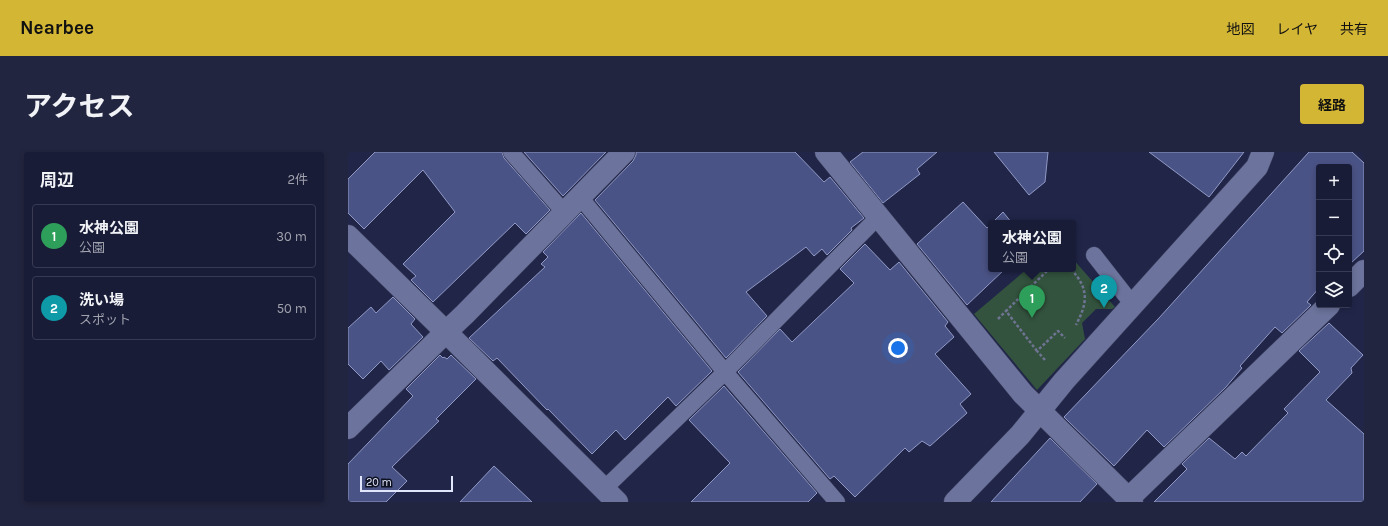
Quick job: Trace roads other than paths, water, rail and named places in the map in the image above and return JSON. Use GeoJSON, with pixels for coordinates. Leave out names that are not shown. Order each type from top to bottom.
{"type":"FeatureCollection","features":[{"type":"Feature","properties":{"kind":"street"},"geometry":{"type":"LineString","coordinates":[[348,428],[465,314],[624,152]]}},
{"type":"Feature","properties":{"kind":"street"},"geometry":{"type":"LineString","coordinates":[[826,152],[1023,394],[1130,500],[1326,308]]}},
{"type":"Feature","properties":{"kind":"street"},"geometry":{"type":"LineString","coordinates":[[955,502],[1020,435],[1040,410],[1256,167],[1263,152]]}},
{"type":"Feature","properties":{"kind":"street"},"geometry":{"type":"LineString","coordinates":[[348,236],[610,496]]}},
{"type":"Feature","properties":{"kind":"street"},"geometry":{"type":"LineString","coordinates":[[1352,283],[1364,272]]}},
{"type":"Feature","properties":{"kind":"lane"},"geometry":{"type":"LineString","coordinates":[[511,152],[564,212]]}},
{"type":"Feature","properties":{"kind":"lane"},"geometry":{"type":"LineString","coordinates":[[580,196],[725,372],[837,502]]}},
{"type":"Feature","properties":{"kind":"lane"},"geometry":{"type":"LineString","coordinates":[[610,496],[725,372],[879,216]]}},
{"type":"Feature","properties":{"kind":"lane"},"geometry":{"type":"LineString","coordinates":[[1094,255],[1133,305]]}},
{"type":"Feature","properties":{"kind":"place","name":"洗い場"},"geometry":{"type":"Point","coordinates":[1104,308]}},
{"type":"Feature","properties":{"kind":"place","name":"水神公園"},"geometry":{"type":"Point","coordinates":[1032,318]}}]}
